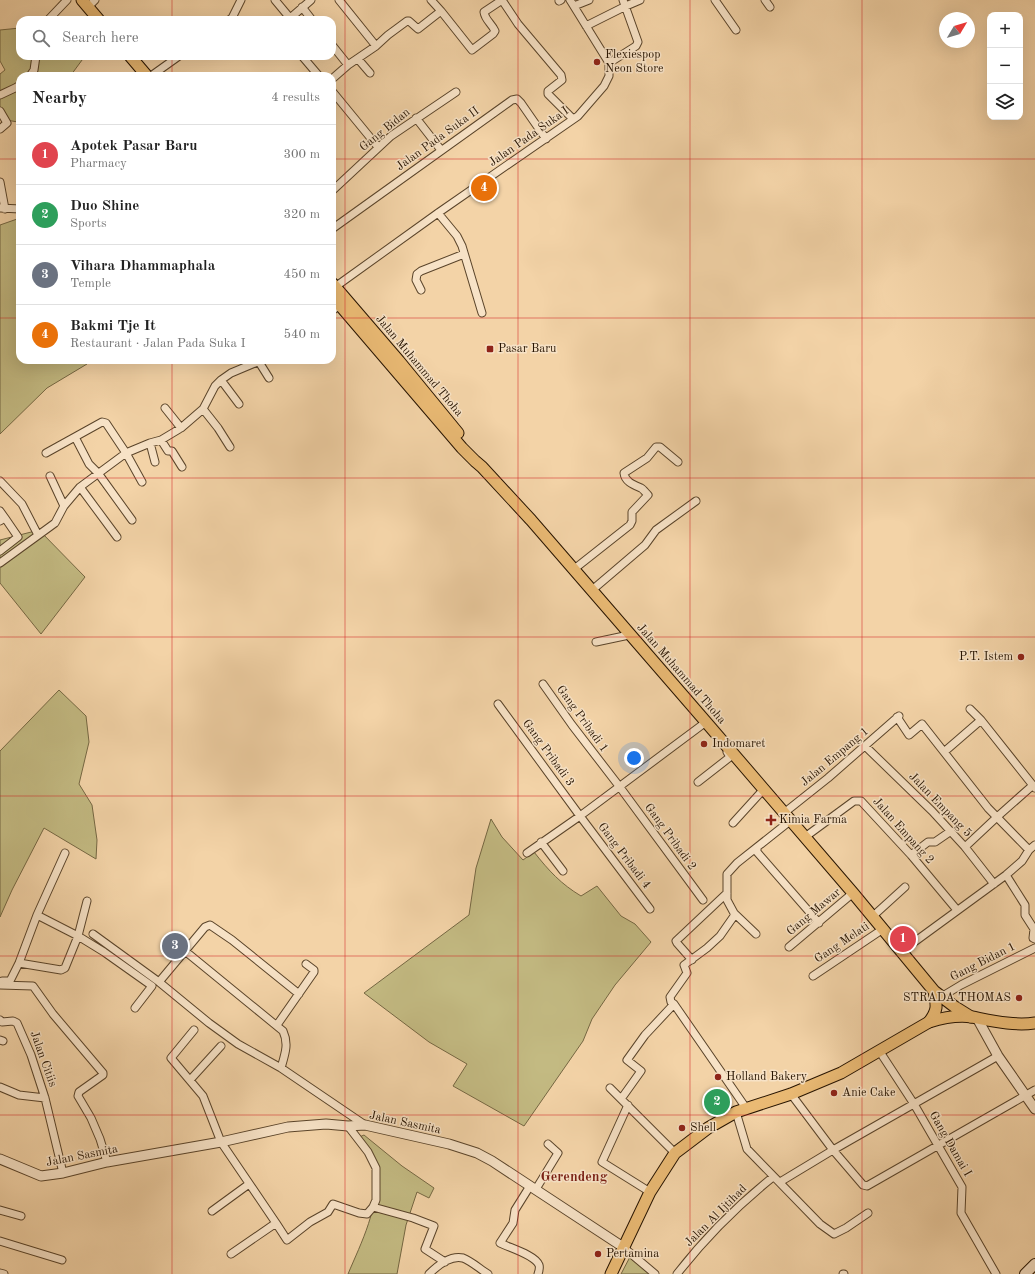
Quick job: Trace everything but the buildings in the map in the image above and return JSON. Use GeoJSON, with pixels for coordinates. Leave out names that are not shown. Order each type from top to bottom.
{"type":"FeatureCollection","features":[{"type":"Feature","properties":{"kind":"main road"},"geometry":{"type":"LineString","coordinates":[[88,2],[97,16]]}},
{"type":"Feature","properties":{"kind":"main road"},"geometry":{"type":"LineString","coordinates":[[133,60],[144,72]]}},
{"type":"Feature","properties":{"kind":"main road","name":"Jalan Muhammad Thoha"},"geometry":{"type":"LineString","coordinates":[[339,305],[462,448],[482,467],[531,520],[805,837],[938,994],[974,1018]]}},
{"type":"Feature","properties":{"kind":"main road"},"geometry":{"type":"LineString","coordinates":[[929,1022],[935,1014],[937,1008],[938,994]]}},
{"type":"Feature","properties":{"kind":"main road"},"geometry":{"type":"LineString","coordinates":[[611,1274],[650,1192],[675,1153],[708,1128],[741,1110],[791,1094],[841,1073],[880,1052],[929,1022],[958,1017],[995,1022],[1035,1023]]}},
{"type":"Feature","properties":{"kind":"main road"},"geometry":{"type":"LineString","coordinates":[[1025,1274],[1035,1264]]}},
{"type":"Feature","properties":{"kind":"street"},"geometry":{"type":"LineString","coordinates":[[52,16],[67,0]]}},
{"type":"Feature","properties":{"kind":"street"},"geometry":{"type":"LineString","coordinates":[[233,16],[241,0]]}},
{"type":"Feature","properties":{"kind":"street"},"geometry":{"type":"LineString","coordinates":[[275,0],[287,16]]}},
{"type":"Feature","properties":{"kind":"street"},"geometry":{"type":"LineString","coordinates":[[292,16],[311,0]]}},
{"type":"Feature","properties":{"kind":"street"},"geometry":{"type":"LineString","coordinates":[[339,0],[376,46]]}},
{"type":"Feature","properties":{"kind":"street"},"geometry":{"type":"LineString","coordinates":[[431,0],[472,50],[493,34],[493,28],[484,12],[502,0],[518,24],[561,75],[562,80],[548,91],[548,94],[573,119]]}},
{"type":"Feature","properties":{"kind":"street"},"geometry":{"type":"LineString","coordinates":[[589,0],[572,3],[609,63],[636,46],[638,42],[624,3]]}},
{"type":"Feature","properties":{"kind":"street"},"geometry":{"type":"LineString","coordinates":[[586,26],[624,3],[640,0]]}},
{"type":"Feature","properties":{"kind":"street"},"geometry":{"type":"LineString","coordinates":[[715,0],[736,30]]}},
{"type":"Feature","properties":{"kind":"street"},"geometry":{"type":"LineString","coordinates":[[765,0],[770,7]]}},
{"type":"Feature","properties":{"kind":"street"},"geometry":{"type":"LineString","coordinates":[[302,7],[309,16]]}},
{"type":"Feature","properties":{"kind":"street"},"geometry":{"type":"LineString","coordinates":[[336,76],[407,21],[418,29],[441,11]]}},
{"type":"Feature","properties":{"kind":"street"},"geometry":{"type":"LineString","coordinates":[[336,50],[348,65]]}},
{"type":"Feature","properties":{"kind":"street"},"geometry":{"type":"LineString","coordinates":[[358,59],[370,73]]}},
{"type":"Feature","properties":{"kind":"street"},"geometry":{"type":"LineString","coordinates":[[33,72],[35,60]]}},
{"type":"Feature","properties":{"kind":"street"},"geometry":{"type":"LineString","coordinates":[[157,72],[173,60]]}},
{"type":"Feature","properties":{"kind":"street"},"geometry":{"type":"LineString","coordinates":[[305,60],[316,72]]}},
{"type":"Feature","properties":{"kind":"street","name":"Jalan Pada Suka I"},"geometry":{"type":"LineString","coordinates":[[336,287],[581,113],[604,86],[609,76],[609,63]]}},
{"type":"Feature","properties":{"kind":"street"},"geometry":{"type":"LineString","coordinates":[[0,95],[16,87]]}},
{"type":"Feature","properties":{"kind":"street","name":"Gang Bidan"},"geometry":{"type":"LineString","coordinates":[[336,187],[378,147],[401,128],[456,92]]}},
{"type":"Feature","properties":{"kind":"street"},"geometry":{"type":"LineString","coordinates":[[336,96],[378,147]]}},
{"type":"Feature","properties":{"kind":"street","name":"Jalan Pada Suka II"},"geometry":{"type":"LineString","coordinates":[[336,226],[514,99],[517,99],[521,103],[546,139]]}},
{"type":"Feature","properties":{"kind":"street"},"geometry":{"type":"LineString","coordinates":[[0,111],[7,123],[0,128]]}},
{"type":"Feature","properties":{"kind":"street"},"geometry":{"type":"LineString","coordinates":[[416,118],[441,150]]}},
{"type":"Feature","properties":{"kind":"street"},"geometry":{"type":"LineString","coordinates":[[0,182],[2,208],[16,209]]}},
{"type":"Feature","properties":{"kind":"street"},"geometry":{"type":"LineString","coordinates":[[438,213],[457,236],[462,246],[482,313]]}},
{"type":"Feature","properties":{"kind":"street"},"geometry":{"type":"LineString","coordinates":[[421,290],[416,280],[417,274],[464,254]]}},
{"type":"Feature","properties":{"kind":"street"},"geometry":{"type":"LineString","coordinates":[[0,564],[55,523],[64,506],[80,488],[98,474],[126,453],[150,442],[161,440],[181,428],[203,409],[214,386],[244,364]]}},
{"type":"Feature","properties":{"kind":"street"},"geometry":{"type":"LineString","coordinates":[[262,364],[269,378]]}},
{"type":"Feature","properties":{"kind":"street"},"geometry":{"type":"LineString","coordinates":[[221,380],[239,404]]}},
{"type":"Feature","properties":{"kind":"street"},"geometry":{"type":"LineString","coordinates":[[165,408],[181,428]]}},
{"type":"Feature","properties":{"kind":"street"},"geometry":{"type":"LineString","coordinates":[[203,409],[218,428],[230,447]]}},
{"type":"Feature","properties":{"kind":"street"},"geometry":{"type":"LineString","coordinates":[[46,453],[99,423],[104,422],[126,453],[142,482]]}},
{"type":"Feature","properties":{"kind":"street"},"geometry":{"type":"LineString","coordinates":[[75,437],[89,464],[132,520]]}},
{"type":"Feature","properties":{"kind":"street"},"geometry":{"type":"LineString","coordinates":[[161,440],[168,451],[172,451],[182,468]]}},
{"type":"Feature","properties":{"kind":"street"},"geometry":{"type":"LineString","coordinates":[[150,442],[155,462]]}},
{"type":"Feature","properties":{"kind":"street"},"geometry":{"type":"LineString","coordinates":[[573,570],[630,526],[632,521],[632,512],[648,495],[642,489],[635,487],[625,477],[624,473],[647,458],[656,447],[660,447],[678,462]]}},
{"type":"Feature","properties":{"kind":"street"},"geometry":{"type":"LineString","coordinates":[[50,476],[64,506]]}},
{"type":"Feature","properties":{"kind":"street"},"geometry":{"type":"LineString","coordinates":[[0,481],[22,504],[38,535]]}},
{"type":"Feature","properties":{"kind":"street"},"geometry":{"type":"LineString","coordinates":[[80,488],[117,537]]}},
{"type":"Feature","properties":{"kind":"street"},"geometry":{"type":"LineString","coordinates":[[591,591],[645,545],[656,530],[696,501]]}},
{"type":"Feature","properties":{"kind":"street"},"geometry":{"type":"LineString","coordinates":[[0,511],[2,519],[18,537],[0,551]]}},
{"type":"Feature","properties":{"kind":"street"},"geometry":{"type":"LineString","coordinates":[[596,642],[629,635]]}},
{"type":"Feature","properties":{"kind":"street","name":"Gang Pribadi 1"},"geometry":{"type":"LineString","coordinates":[[543,684],[572,725],[619,786]]}},
{"type":"Feature","properties":{"kind":"street","name":"Gang Pribadi 3"},"geometry":{"type":"LineString","coordinates":[[498,704],[580,816]]}},
{"type":"Feature","properties":{"kind":"street"},"geometry":{"type":"LineString","coordinates":[[965,847],[997,817],[1034,787],[981,720],[970,709]]}},
{"type":"Feature","properties":{"kind":"street","name":"Jalan Empang 1"},"geometry":{"type":"LineString","coordinates":[[727,893],[727,874],[757,848],[828,778],[898,716],[909,735],[922,724],[944,752]]}},
{"type":"Feature","properties":{"kind":"street"},"geometry":{"type":"LineString","coordinates":[[981,720],[944,752],[988,808],[1029,850]]}},
{"type":"Feature","properties":{"kind":"street"},"geometry":{"type":"LineString","coordinates":[[527,852],[580,816],[706,722]]}},
{"type":"Feature","properties":{"kind":"street","name":"Jalan Empang 5"},"geometry":{"type":"LineString","coordinates":[[865,746],[917,794],[965,847],[994,884]]}},
{"type":"Feature","properties":{"kind":"street"},"geometry":{"type":"LineString","coordinates":[[698,782],[730,758],[727,752],[729,750]]}},
{"type":"Feature","properties":{"kind":"street","name":"Gang Pribadi 2"},"geometry":{"type":"LineString","coordinates":[[619,786],[703,900]]}},
{"type":"Feature","properties":{"kind":"street"},"geometry":{"type":"LineString","coordinates":[[733,823],[763,790]]}},
{"type":"Feature","properties":{"kind":"street","name":"Jalan Empang 2"},"geometry":{"type":"LineString","coordinates":[[805,837],[854,801],[861,801],[911,855],[957,910]]}},
{"type":"Feature","properties":{"kind":"street","name":"Gang Pribadi 4"},"geometry":{"type":"LineString","coordinates":[[580,816],[650,909]]}},
{"type":"Feature","properties":{"kind":"street"},"geometry":{"type":"LineString","coordinates":[[911,855],[928,842],[935,842],[951,831]]}},
{"type":"Feature","properties":{"kind":"street"},"geometry":{"type":"LineString","coordinates":[[541,842],[563,871]]}},
{"type":"Feature","properties":{"kind":"street"},"geometry":{"type":"LineString","coordinates":[[902,951],[1006,875],[1022,861],[1029,850],[1035,845]]}},
{"type":"Feature","properties":{"kind":"street"},"geometry":{"type":"LineString","coordinates":[[757,848],[757,852],[819,923]]}},
{"type":"Feature","properties":{"kind":"street"},"geometry":{"type":"LineString","coordinates":[[10,983],[37,915],[65,853]]}},
{"type":"Feature","properties":{"kind":"street"},"geometry":{"type":"LineString","coordinates":[[1006,875],[1026,905],[1025,915],[1035,929],[1033,938],[1035,940]]}},
{"type":"Feature","properties":{"kind":"street"},"geometry":{"type":"LineString","coordinates":[[872,916],[905,887]]}},
{"type":"Feature","properties":{"kind":"street"},"geometry":{"type":"LineString","coordinates":[[727,893],[727,900],[734,913],[756,934]]}},
{"type":"Feature","properties":{"kind":"street"},"geometry":{"type":"LineString","coordinates":[[692,960],[677,944],[676,940],[727,893]]}},
{"type":"Feature","properties":{"kind":"street","name":"Gang Mawar"},"geometry":{"type":"LineString","coordinates":[[789,947],[853,894]]}},
{"type":"Feature","properties":{"kind":"street"},"geometry":{"type":"LineString","coordinates":[[19,963],[63,970],[78,936],[87,901]]}},
{"type":"Feature","properties":{"kind":"street"},"geometry":{"type":"LineString","coordinates":[[734,913],[734,916],[720,936],[684,965],[687,973],[670,997],[671,1002],[674,1004],[741,1110],[747,1149],[773,1177],[780,1182],[820,1224],[834,1234],[846,1228],[868,1213]]}},
{"type":"Feature","properties":{"kind":"street"},"geometry":{"type":"LineString","coordinates":[[37,915],[111,952],[156,983],[238,1044],[281,1068],[356,1126],[376,1168],[376,1200],[373,1207],[367,1214],[359,1213],[333,1204],[328,1212],[310,1222],[287,1240],[221,1142],[203,1096],[171,1058],[194,1030]]}},
{"type":"Feature","properties":{"kind":"street"},"geometry":{"type":"LineString","coordinates":[[135,1008],[205,927],[210,925],[212,925],[299,994]]}},
{"type":"Feature","properties":{"kind":"street","name":"Gang Melati"},"geometry":{"type":"LineString","coordinates":[[813,976],[883,929]]}},
{"type":"Feature","properties":{"kind":"street"},"geometry":{"type":"LineString","coordinates":[[93,934],[111,952],[156,983]]}},
{"type":"Feature","properties":{"kind":"street","name":"Gang Bidan 1"},"geometry":{"type":"LineString","coordinates":[[938,994],[961,985],[1035,948]]}},
{"type":"Feature","properties":{"kind":"street"},"geometry":{"type":"LineString","coordinates":[[185,951],[283,1031],[286,1038],[287,1050],[281,1068]]}},
{"type":"Feature","properties":{"kind":"street"},"geometry":{"type":"LineString","coordinates":[[277,1025],[314,972],[314,970],[306,964]]}},
{"type":"Feature","properties":{"kind":"street"},"geometry":{"type":"LineString","coordinates":[[0,982],[33,986],[53,1014],[103,1073],[103,1075],[79,1092],[78,1096],[91,1118],[100,1139],[107,1162]]}},
{"type":"Feature","properties":{"kind":"street"},"geometry":{"type":"LineString","coordinates":[[621,1099],[641,1071],[627,1060],[645,1035],[674,1004]]}},
{"type":"Feature","properties":{"kind":"street"},"geometry":{"type":"LineString","coordinates":[[974,1018],[998,1056],[1035,1109]]}},
{"type":"Feature","properties":{"kind":"street","name":"Jalan Citiis"},"geometry":{"type":"LineString","coordinates":[[0,1020],[2,1022],[13,1021],[17,1023],[31,1055],[45,1098],[63,1173]]}},
{"type":"Feature","properties":{"kind":"street"},"geometry":{"type":"LineString","coordinates":[[190,1080],[221,1046]]}},
{"type":"Feature","properties":{"kind":"street","name":"Gang Damai I"},"geometry":{"type":"LineString","coordinates":[[880,1052],[914,1104],[962,1187],[961,1213],[996,1274]]}},
{"type":"Feature","properties":{"kind":"street"},"geometry":{"type":"LineString","coordinates":[[780,1182],[998,1056]]}},
{"type":"Feature","properties":{"kind":"street","name":"Jalan Citiis"},"geometry":{"type":"LineString","coordinates":[[0,1088],[19,1095],[45,1098]]}},
{"type":"Feature","properties":{"kind":"street"},"geometry":{"type":"LineString","coordinates":[[610,1088],[675,1153]]}},
{"type":"Feature","properties":{"kind":"street"},"geometry":{"type":"LineString","coordinates":[[791,1094],[833,1150],[863,1185],[867,1186],[1035,1090]]}},
{"type":"Feature","properties":{"kind":"street"},"geometry":{"type":"LineString","coordinates":[[628,1106],[602,1162],[650,1192]]}},
{"type":"Feature","properties":{"kind":"street","name":"Jalan Sasmita"},"geometry":{"type":"LineString","coordinates":[[0,1159],[41,1176],[63,1173],[107,1162],[221,1142],[288,1127],[326,1124],[356,1126],[449,1144],[477,1153],[492,1161],[623,1248],[655,1274]]}},
{"type":"Feature","properties":{"kind":"street"},"geometry":{"type":"LineString","coordinates":[[538,1274],[540,1269],[539,1264],[532,1257],[500,1243],[513,1223],[515,1210],[558,1153],[548,1144]]}},
{"type":"Feature","properties":{"kind":"street","name":"Jalan Al Ijtihad"},"geometry":{"type":"LineString","coordinates":[[677,1274],[692,1255],[748,1197],[773,1177]]}},
{"type":"Feature","properties":{"kind":"street"},"geometry":{"type":"LineString","coordinates":[[212,1211],[249,1184]]}},
{"type":"Feature","properties":{"kind":"street"},"geometry":{"type":"LineString","coordinates":[[373,1207],[413,1218],[434,1226],[425,1249],[445,1262]]}},
{"type":"Feature","properties":{"kind":"street"},"geometry":{"type":"LineString","coordinates":[[0,1210],[21,1216]]}},
{"type":"Feature","properties":{"kind":"street"},"geometry":{"type":"LineString","coordinates":[[231,1254],[276,1223]]}},
{"type":"Feature","properties":{"kind":"street"},"geometry":{"type":"LineString","coordinates":[[0,1241],[62,1260]]}},
{"type":"Feature","properties":{"kind":"street"},"geometry":{"type":"LineString","coordinates":[[429,1274],[445,1262],[455,1258],[464,1258],[488,1274]]}},
{"type":"Feature","properties":{"kind":"street"},"geometry":{"type":"LineString","coordinates":[[0,1273],[4,1274]]}},
{"type":"Feature","properties":{"kind":"shaded area"},"geometry":{"type":"Polygon","coordinates":[[[16,28],[16,60],[82,60],[73,72],[16,72],[16,122],[0,119],[0,74],[5,70],[0,61],[0,30],[16,28]]]}},
{"type":"Feature","properties":{"kind":"shaded area"},"geometry":{"type":"Polygon","coordinates":[[[16,219],[16,364],[87,364],[47,388],[0,434],[0,225],[16,219]]]}},
{"type":"Feature","properties":{"kind":"shaded area"},"geometry":{"type":"Polygon","coordinates":[[[39,530],[85,577],[41,634],[0,583],[0,540],[39,530]]]}},
{"type":"Feature","properties":{"kind":"shaded area"},"geometry":{"type":"Polygon","coordinates":[[[59,690],[86,716],[89,742],[79,784],[92,805],[97,840],[96,859],[44,828],[12,890],[0,917],[0,751],[59,690]]]}},
{"type":"Feature","properties":{"kind":"shaded area"},"geometry":{"type":"Polygon","coordinates":[[[491,819],[502,837],[523,860],[534,852],[556,877],[567,887],[581,896],[597,886],[621,916],[635,924],[651,942],[615,985],[592,1019],[583,1041],[524,1126],[453,1086],[467,1064],[429,1042],[364,993],[469,915],[476,868],[491,819]]]}},
{"type":"Feature","properties":{"kind":"shaded area"},"geometry":{"type":"Polygon","coordinates":[[[364,1135],[402,1166],[434,1188],[429,1198],[417,1192],[406,1225],[397,1274],[348,1274],[364,1237],[375,1197],[374,1171],[357,1138],[364,1135]]]}},
{"type":"Feature","properties":{"kind":"shaded area"},"geometry":{"type":"Polygon","coordinates":[[[631,1255],[652,1274],[621,1274],[631,1255]]]}},
{"type":"Feature","properties":{"kind":"place","name":"Flexiespop Neon Store"},"geometry":{"type":"Point","coordinates":[597,62]}},
{"type":"Feature","properties":{"kind":"place","name":"Bakmi Tje It"},"geometry":{"type":"Point","coordinates":[484,188]}},
{"type":"Feature","properties":{"kind":"place","name":"Pasar Baru"},"geometry":{"type":"Point","coordinates":[490,349]}},
{"type":"Feature","properties":{"kind":"place","name":"P.T. Istem"},"geometry":{"type":"Point","coordinates":[1021,657]}},
{"type":"Feature","properties":{"kind":"place","name":"Indomaret"},"geometry":{"type":"Point","coordinates":[704,744]}},
{"type":"Feature","properties":{"kind":"place","name":"Kimia Farma"},"geometry":{"type":"Point","coordinates":[771,820]}},
{"type":"Feature","properties":{"kind":"place","name":"Apotek Pasar Baru"},"geometry":{"type":"Point","coordinates":[903,939]}},
{"type":"Feature","properties":{"kind":"place","name":"Vihara Dhammaphala"},"geometry":{"type":"Point","coordinates":[175,946]}},
{"type":"Feature","properties":{"kind":"place","name":"STRADA THOMAS"},"geometry":{"type":"Point","coordinates":[1019,998]}},
{"type":"Feature","properties":{"kind":"place","name":"Holland Bakery"},"geometry":{"type":"Point","coordinates":[718,1077]}},
{"type":"Feature","properties":{"kind":"place","name":"Anie Cake"},"geometry":{"type":"Point","coordinates":[834,1093]}},
{"type":"Feature","properties":{"kind":"place","name":"Duo Shine"},"geometry":{"type":"Point","coordinates":[717,1102]}},
{"type":"Feature","properties":{"kind":"place","name":"Shell"},"geometry":{"type":"Point","coordinates":[682,1128]}},
{"type":"Feature","properties":{"kind":"place","name":"Pertamina"},"geometry":{"type":"Point","coordinates":[598,1254]}},
{"type":"Feature","properties":{"kind":"district","name":"Gerendeng"},"geometry":{"type":"Point","coordinates":[574,1177]}}]}
